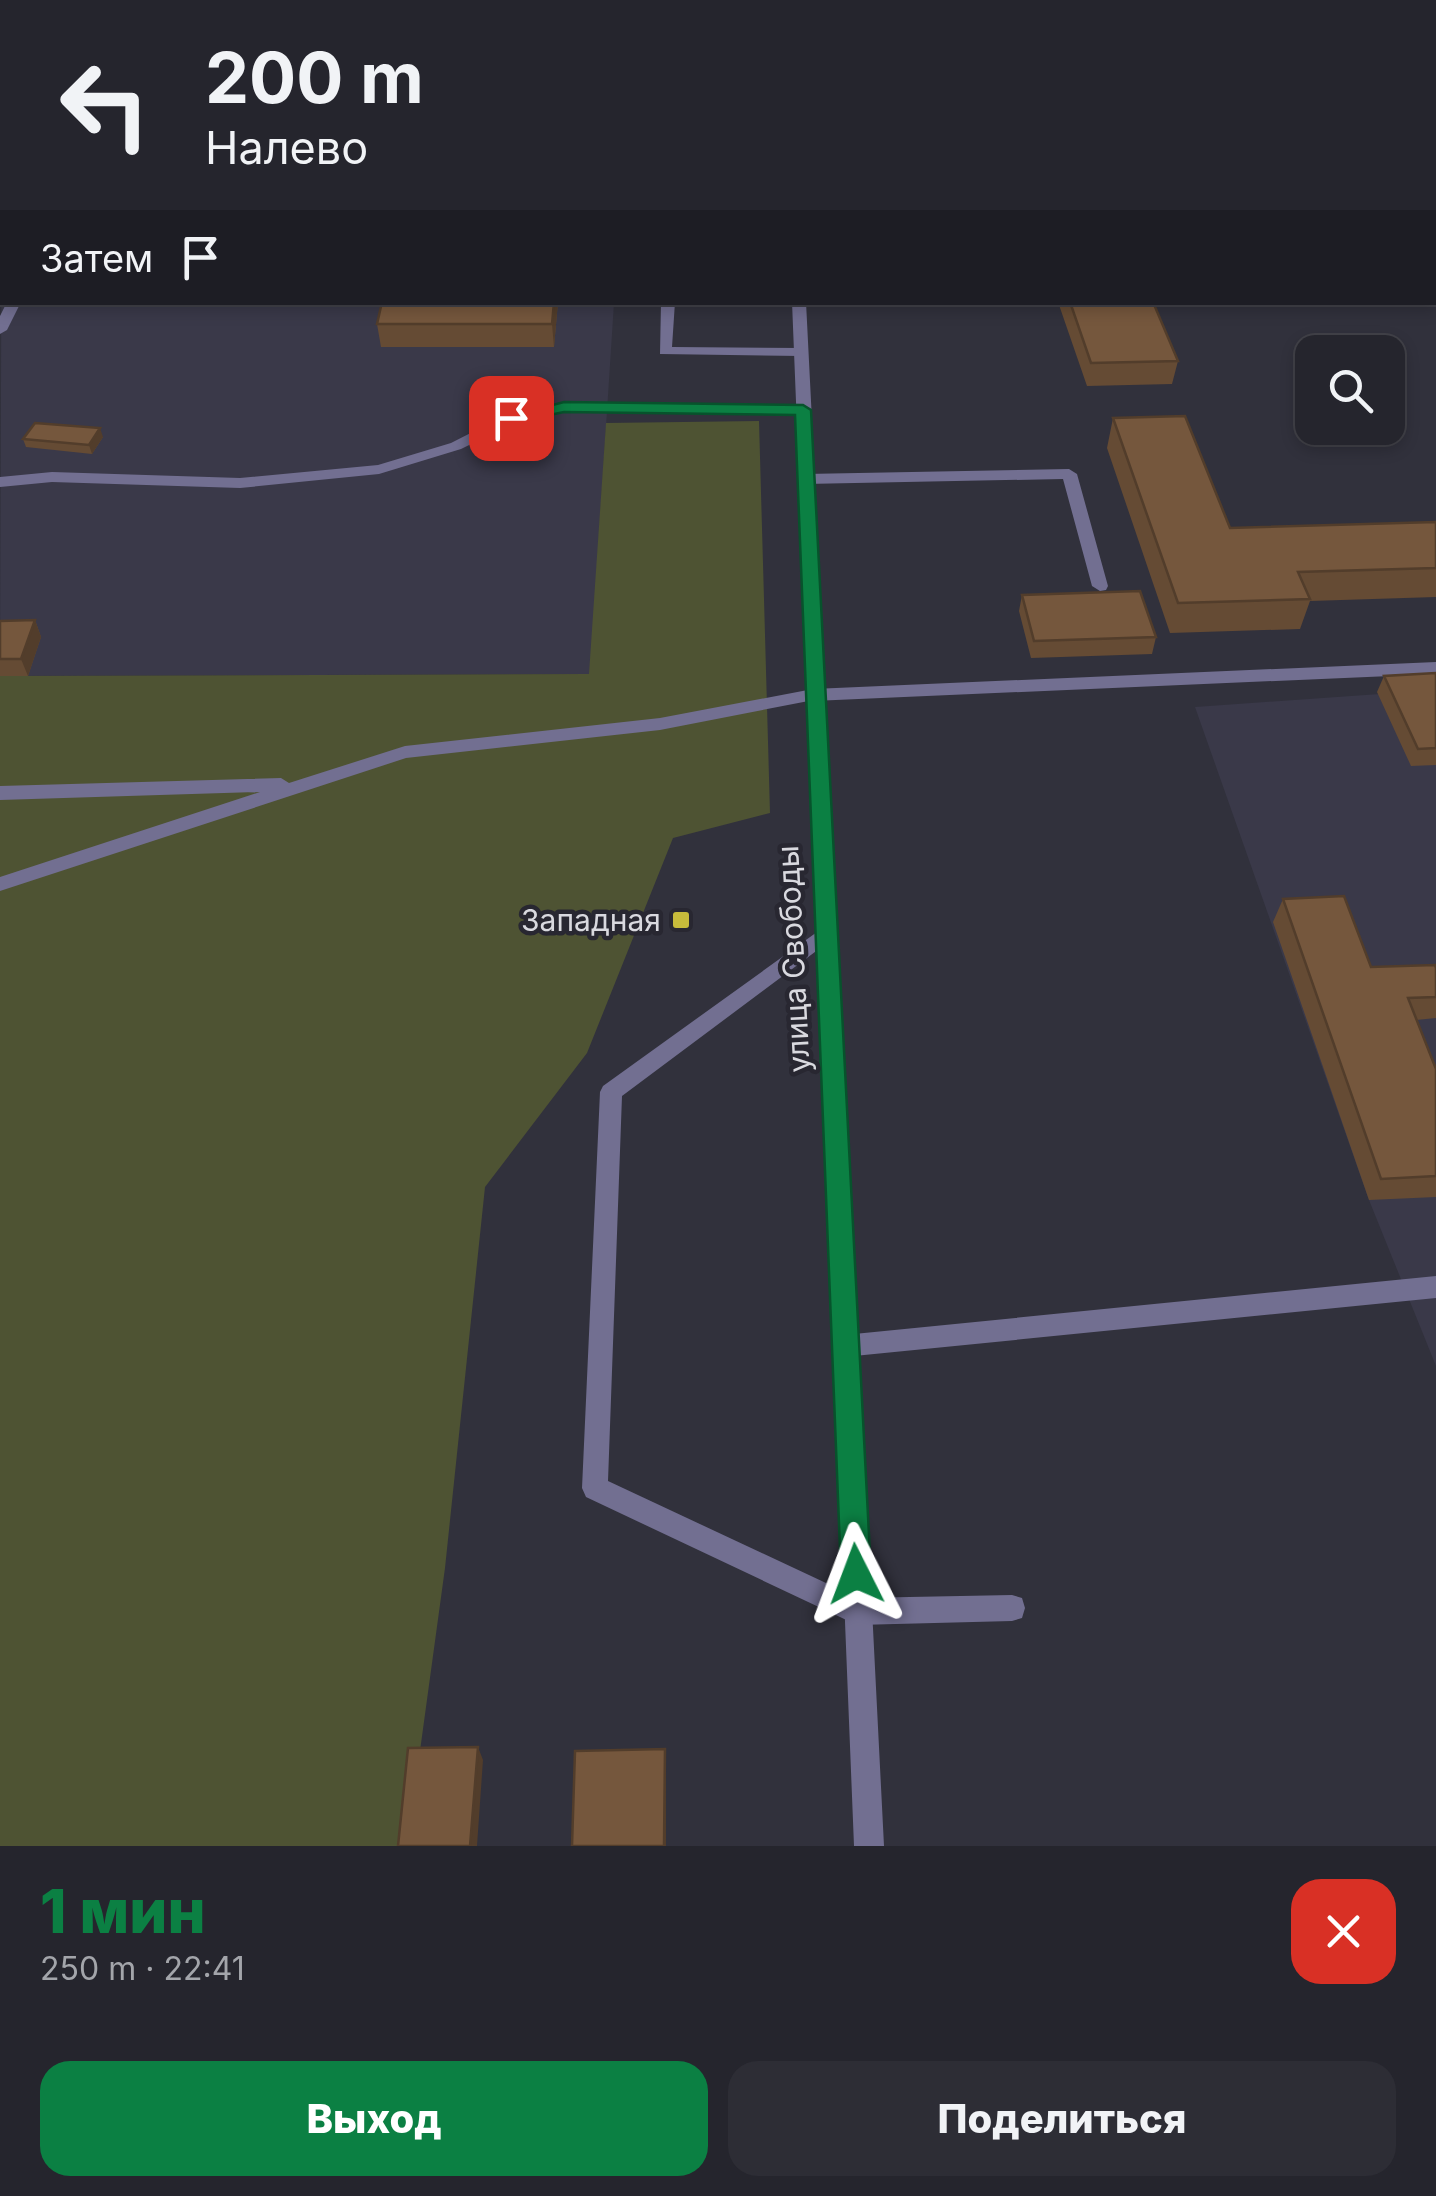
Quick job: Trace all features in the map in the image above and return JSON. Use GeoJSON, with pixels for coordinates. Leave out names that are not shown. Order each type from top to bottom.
{"type":"FeatureCollection","features":[{"type":"Feature","properties":{"kind":"street"},"geometry":{"type":"LineString","coordinates":[[0,330],[12,305]]}},
{"type":"Feature","properties":{"kind":"street"},"geometry":{"type":"LineString","coordinates":[[668,305],[665,351],[800,352]]}},
{"type":"Feature","properties":{"kind":"street","name":"улица Свободы"},"geometry":{"type":"LineString","coordinates":[[799,305],[824,935],[869,1846]]}},
{"type":"Feature","properties":{"kind":"street"},"geometry":{"type":"LineString","coordinates":[[0,482],[52,477],[240,483],[379,469],[456,446],[511,418],[564,407],[803,410]]}},
{"type":"Feature","properties":{"kind":"street"},"geometry":{"type":"LineString","coordinates":[[805,479],[1069,474],[1100,586]]}},
{"type":"Feature","properties":{"kind":"street"},"geometry":{"type":"LineString","coordinates":[[0,884],[405,752],[660,724],[814,695],[1436,668]]}},
{"type":"Feature","properties":{"kind":"street"},"geometry":{"type":"LineString","coordinates":[[0,793],[308,784]]}},
{"type":"Feature","properties":{"kind":"street"},"geometry":{"type":"LineString","coordinates":[[824,935],[610,1092],[595,1488],[858,1612],[1012,1608]]}},
{"type":"Feature","properties":{"kind":"street"},"geometry":{"type":"LineString","coordinates":[[844,1346],[1436,1287]]}},
{"type":"Feature","properties":{"kind":"shaded area"},"geometry":{"type":"Polygon","coordinates":[[[1,305],[614,305],[590,674],[0,676],[1,305]]]}},
{"type":"Feature","properties":{"kind":"shaded area"},"geometry":{"type":"Polygon","coordinates":[[[1436,690],[1436,1366],[1369,1200],[1195,707],[1436,690]]]}},
{"type":"Feature","properties":{"kind":"green space"},"geometry":{"type":"Polygon","coordinates":[[[759,421],[770,813],[673,838],[587,1053],[485,1187],[445,1568],[407,1846],[0,1846],[0,676],[589,674],[606,423],[759,421]]]}},
{"type":"Feature","properties":{"kind":"building"},"geometry":{"type":"Polygon","coordinates":[[[381,305],[554,305],[552,324],[377,324],[381,305]]]}},
{"type":"Feature","properties":{"kind":"building"},"geometry":{"type":"Polygon","coordinates":[[[1071,305],[1154,305],[1178,361],[1091,363],[1071,305]]]}},
{"type":"Feature","properties":{"kind":"building"},"geometry":{"type":"Polygon","coordinates":[[[1185,416],[1230,528],[1436,522],[1436,568],[1298,572],[1310,599],[1178,603],[1113,418],[1185,416]]]}},
{"type":"Feature","properties":{"kind":"building"},"geometry":{"type":"Polygon","coordinates":[[[35,423],[100,428],[89,445],[23,439],[35,423]]]}},
{"type":"Feature","properties":{"kind":"building"},"geometry":{"type":"Polygon","coordinates":[[[1140,591],[1156,637],[1034,641],[1022,595],[1140,591]]]}},
{"type":"Feature","properties":{"kind":"building"},"geometry":{"type":"Polygon","coordinates":[[[35,620],[21,659],[0,659],[0,621],[35,620]]]}},
{"type":"Feature","properties":{"kind":"building"},"geometry":{"type":"Polygon","coordinates":[[[1436,673],[1436,748],[1418,749],[1384,676],[1436,673]]]}},
{"type":"Feature","properties":{"kind":"building"},"geometry":{"type":"Polygon","coordinates":[[[1344,896],[1371,967],[1436,968],[1436,997],[1408,998],[1436,1069],[1436,1176],[1381,1179],[1283,899],[1344,896]]]}},
{"type":"Feature","properties":{"kind":"building"},"geometry":{"type":"Polygon","coordinates":[[[478,1747],[470,1846],[398,1846],[408,1748],[478,1747]]]}},
{"type":"Feature","properties":{"kind":"building"},"geometry":{"type":"Polygon","coordinates":[[[665,1749],[664,1846],[572,1846],[575,1751],[665,1749]]]}},
{"type":"Feature","properties":{"kind":"place","name":"Западная"},"geometry":{"type":"Point","coordinates":[681,920]}},
{"type":"Feature","properties":{"kind":"route"},"geometry":{"type":"LineString","coordinates":[[511,418],[564,407],[803,410],[856,1574]]}}]}
